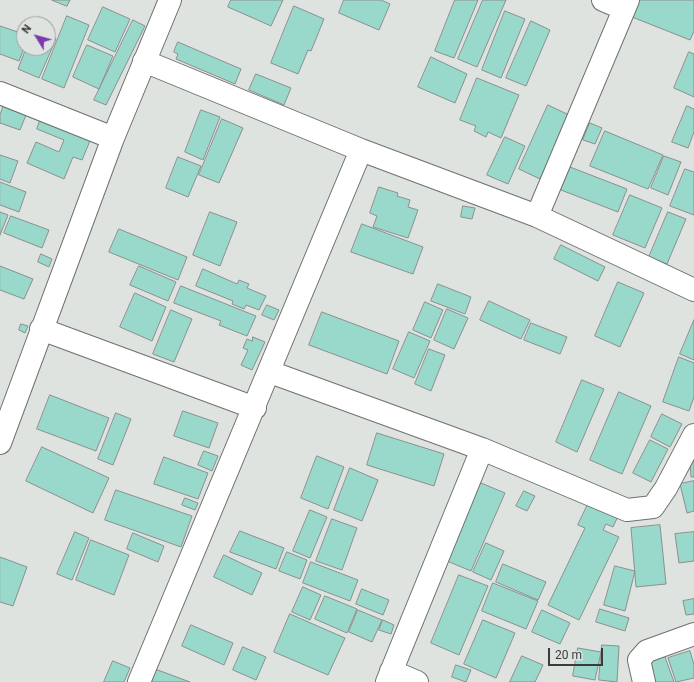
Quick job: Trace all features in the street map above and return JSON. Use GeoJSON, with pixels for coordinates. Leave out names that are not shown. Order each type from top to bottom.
{"type":"FeatureCollection","features":[{"type":"Feature","properties":{"kind":"street"},"geometry":{"type":"LineString","coordinates":[[0,443],[41,329],[114,138],[170,0]]}},
{"type":"Feature","properties":{"kind":"street"},"geometry":{"type":"LineString","coordinates":[[538,216],[626,4],[603,0]]}},
{"type":"Feature","properties":{"kind":"street"},"geometry":{"type":"LineString","coordinates":[[144,61],[361,150],[538,216],[694,290]]}},
{"type":"Feature","properties":{"kind":"street"},"geometry":{"type":"LineString","coordinates":[[0,93],[114,138]]}},
{"type":"Feature","properties":{"kind":"street"},"geometry":{"type":"LineString","coordinates":[[139,682],[255,408],[361,150]]}},
{"type":"Feature","properties":{"kind":"street"},"geometry":{"type":"LineString","coordinates":[[41,329],[255,408]]}},
{"type":"Feature","properties":{"kind":"street"},"geometry":{"type":"LineString","coordinates":[[270,372],[482,449],[627,510],[652,507],[666,488],[694,435]]}},
{"type":"Feature","properties":{"kind":"street"},"geometry":{"type":"LineString","coordinates":[[417,682],[389,676],[482,449]]}},
{"type":"Feature","properties":{"kind":"street"},"geometry":{"type":"LineString","coordinates":[[644,682],[639,660],[647,651],[694,634]]}},
{"type":"Feature","properties":{"kind":"building"},"geometry":{"type":"Polygon","coordinates":[[[52,0],[70,0],[67,6],[52,0]]]}},
{"type":"Feature","properties":{"kind":"building"},"geometry":{"type":"Polygon","coordinates":[[[231,0],[283,0],[271,26],[228,7],[231,0]]]}},
{"type":"Feature","properties":{"kind":"building"},"geometry":{"type":"Polygon","coordinates":[[[344,0],[381,0],[390,4],[379,30],[339,13],[344,0]]]}},
{"type":"Feature","properties":{"kind":"building"},"geometry":{"type":"Polygon","coordinates":[[[455,0],[478,0],[454,58],[435,51],[455,0]]]}},
{"type":"Feature","properties":{"kind":"building"},"geometry":{"type":"Polygon","coordinates":[[[483,0],[506,0],[477,67],[458,59],[483,0]]]}},
{"type":"Feature","properties":{"kind":"building"},"geometry":{"type":"Polygon","coordinates":[[[639,0],[694,0],[694,31],[690,40],[632,17],[639,0]]]}},
{"type":"Feature","properties":{"kind":"building"},"geometry":{"type":"Polygon","coordinates":[[[294,6],[324,19],[311,51],[308,50],[298,74],[271,63],[294,6]]]}},
{"type":"Feature","properties":{"kind":"building"},"geometry":{"type":"Polygon","coordinates":[[[103,7],[130,19],[115,52],[88,40],[103,7]]]}},
{"type":"Feature","properties":{"kind":"building"},"geometry":{"type":"Polygon","coordinates":[[[505,11],[525,19],[501,78],[482,70],[505,11]]]}},
{"type":"Feature","properties":{"kind":"building"},"geometry":{"type":"Polygon","coordinates":[[[67,16],[89,25],[64,88],[42,79],[51,56],[56,56],[56,44],[67,16]]]}},
{"type":"Feature","properties":{"kind":"building"},"geometry":{"type":"Polygon","coordinates":[[[133,20],[145,26],[106,105],[94,100],[133,20]]]}},
{"type":"Feature","properties":{"kind":"building"},"geometry":{"type":"Polygon","coordinates":[[[531,21],[550,30],[526,86],[506,78],[531,21]]]}},
{"type":"Feature","properties":{"kind":"building"},"geometry":{"type":"Polygon","coordinates":[[[0,26],[16,31],[16,56],[21,56],[19,61],[0,54],[0,26]]]}},
{"type":"Feature","properties":{"kind":"building"},"geometry":{"type":"Polygon","coordinates":[[[178,42],[241,69],[235,84],[176,59],[178,54],[174,52],[178,42]]]}},
{"type":"Feature","properties":{"kind":"building"},"geometry":{"type":"Polygon","coordinates":[[[87,45],[113,56],[99,89],[73,77],[87,45]]]}},
{"type":"Feature","properties":{"kind":"building"},"geometry":{"type":"Polygon","coordinates":[[[689,52],[694,54],[694,97],[674,88],[689,52]]]}},
{"type":"Feature","properties":{"kind":"building"},"geometry":{"type":"Polygon","coordinates":[[[23,56],[49,56],[39,78],[18,69],[23,56]]]}},
{"type":"Feature","properties":{"kind":"building"},"geometry":{"type":"Polygon","coordinates":[[[431,57],[467,74],[455,103],[418,87],[431,57]]]}},
{"type":"Feature","properties":{"kind":"building"},"geometry":{"type":"Polygon","coordinates":[[[256,74],[291,88],[284,105],[249,90],[256,74]]]}},
{"type":"Feature","properties":{"kind":"building"},"geometry":{"type":"Polygon","coordinates":[[[477,78],[519,95],[501,138],[488,132],[486,137],[474,131],[476,126],[460,120],[477,78]]]}},
{"type":"Feature","properties":{"kind":"building"},"geometry":{"type":"Polygon","coordinates":[[[5,102],[28,110],[20,130],[0,123],[0,115],[5,102]]]}},
{"type":"Feature","properties":{"kind":"building"},"geometry":{"type":"Polygon","coordinates":[[[548,105],[569,115],[540,179],[519,169],[548,105]]]}},
{"type":"Feature","properties":{"kind":"building"},"geometry":{"type":"Polygon","coordinates":[[[687,106],[694,109],[694,132],[688,148],[672,142],[687,106]]]}},
{"type":"Feature","properties":{"kind":"building"},"geometry":{"type":"Polygon","coordinates":[[[201,110],[220,117],[203,160],[185,152],[201,110]]]}},
{"type":"Feature","properties":{"kind":"building"},"geometry":{"type":"Polygon","coordinates":[[[42,115],[92,136],[82,160],[73,157],[64,179],[27,163],[36,142],[59,152],[64,140],[37,129],[42,115]]]}},
{"type":"Feature","properties":{"kind":"building"},"geometry":{"type":"Polygon","coordinates":[[[222,119],[243,128],[219,183],[199,175],[222,119]]]}},
{"type":"Feature","properties":{"kind":"building"},"geometry":{"type":"Polygon","coordinates":[[[590,123],[602,128],[595,144],[583,140],[590,123]]]}},
{"type":"Feature","properties":{"kind":"building"},"geometry":{"type":"Polygon","coordinates":[[[605,131],[663,155],[648,189],[590,166],[605,131]]]}},
{"type":"Feature","properties":{"kind":"building"},"geometry":{"type":"Polygon","coordinates":[[[505,137],[525,146],[508,184],[487,175],[505,137]]]}},
{"type":"Feature","properties":{"kind":"building"},"geometry":{"type":"Polygon","coordinates":[[[0,155],[18,161],[10,183],[0,179],[0,155]]]}},
{"type":"Feature","properties":{"kind":"building"},"geometry":{"type":"Polygon","coordinates":[[[664,156],[681,162],[668,195],[651,188],[664,156]]]}},
{"type":"Feature","properties":{"kind":"building"},"geometry":{"type":"Polygon","coordinates":[[[178,157],[201,166],[188,197],[166,188],[178,157]]]}},
{"type":"Feature","properties":{"kind":"building"},"geometry":{"type":"Polygon","coordinates":[[[570,167],[627,189],[618,212],[561,190],[570,167]]]}},
{"type":"Feature","properties":{"kind":"building"},"geometry":{"type":"Polygon","coordinates":[[[685,169],[694,172],[694,215],[670,206],[685,169]]]}},
{"type":"Feature","properties":{"kind":"building"},"geometry":{"type":"Polygon","coordinates":[[[0,182],[26,192],[19,212],[0,205],[0,182]]]}},
{"type":"Feature","properties":{"kind":"building"},"geometry":{"type":"Polygon","coordinates":[[[379,187],[398,193],[397,196],[410,200],[408,207],[418,210],[408,238],[373,227],[377,216],[370,213],[379,187]]]}},
{"type":"Feature","properties":{"kind":"building"},"geometry":{"type":"Polygon","coordinates":[[[630,195],[662,208],[645,248],[613,235],[630,195]]]}},
{"type":"Feature","properties":{"kind":"building"},"geometry":{"type":"Polygon","coordinates":[[[463,206],[475,208],[472,219],[461,217],[463,206]]]}},
{"type":"Feature","properties":{"kind":"building"},"geometry":{"type":"Polygon","coordinates":[[[0,212],[8,215],[0,235],[0,212]]]}},
{"type":"Feature","properties":{"kind":"building"},"geometry":{"type":"Polygon","coordinates":[[[210,212],[237,222],[220,266],[193,255],[210,212]]]}},
{"type":"Feature","properties":{"kind":"building"},"geometry":{"type":"Polygon","coordinates":[[[668,212],[686,219],[667,264],[649,257],[668,212]]]}},
{"type":"Feature","properties":{"kind":"building"},"geometry":{"type":"Polygon","coordinates":[[[11,216],[49,230],[42,248],[4,233],[11,216]]]}},
{"type":"Feature","properties":{"kind":"building"},"geometry":{"type":"Polygon","coordinates":[[[362,224],[423,247],[413,274],[351,252],[362,224]]]}},
{"type":"Feature","properties":{"kind":"building"},"geometry":{"type":"Polygon","coordinates":[[[119,229],[187,257],[178,280],[109,252],[119,229]]]}},
{"type":"Feature","properties":{"kind":"building"},"geometry":{"type":"Polygon","coordinates":[[[561,245],[605,267],[598,281],[554,259],[561,245]]]}},
{"type":"Feature","properties":{"kind":"building"},"geometry":{"type":"Polygon","coordinates":[[[41,254],[52,259],[49,267],[38,262],[41,254]]]}},
{"type":"Feature","properties":{"kind":"building"},"geometry":{"type":"Polygon","coordinates":[[[0,266],[33,279],[24,299],[0,290],[0,266]]]}},
{"type":"Feature","properties":{"kind":"building"},"geometry":{"type":"Polygon","coordinates":[[[139,266],[176,282],[168,301],[130,285],[139,266]]]}},
{"type":"Feature","properties":{"kind":"building"},"geometry":{"type":"Polygon","coordinates":[[[203,269],[237,284],[239,280],[249,284],[247,288],[266,296],[259,310],[246,305],[244,309],[232,304],[233,301],[196,286],[203,269]]]}},
{"type":"Feature","properties":{"kind":"building"},"geometry":{"type":"Polygon","coordinates":[[[618,282],[644,293],[620,347],[595,336],[618,282]]]}},
{"type":"Feature","properties":{"kind":"building"},"geometry":{"type":"Polygon","coordinates":[[[438,284],[471,297],[465,314],[431,301],[438,284]]]}},
{"type":"Feature","properties":{"kind":"building"},"geometry":{"type":"Polygon","coordinates":[[[181,286],[256,316],[247,336],[219,325],[221,321],[174,303],[181,286]]]}},
{"type":"Feature","properties":{"kind":"building"},"geometry":{"type":"Polygon","coordinates":[[[135,293],[166,307],[152,341],[120,327],[135,293]]]}},
{"type":"Feature","properties":{"kind":"building"},"geometry":{"type":"Polygon","coordinates":[[[489,301],[530,320],[521,339],[480,320],[489,301]]]}},
{"type":"Feature","properties":{"kind":"building"},"geometry":{"type":"Polygon","coordinates":[[[425,302],[443,310],[431,338],[413,330],[425,302]]]}},
{"type":"Feature","properties":{"kind":"building"},"geometry":{"type":"Polygon","coordinates":[[[267,305],[279,310],[274,320],[262,315],[267,305]]]}},
{"type":"Feature","properties":{"kind":"building"},"geometry":{"type":"Polygon","coordinates":[[[447,309],[468,318],[454,349],[434,340],[447,309]]]}},
{"type":"Feature","properties":{"kind":"building"},"geometry":{"type":"Polygon","coordinates":[[[171,310],[192,319],[174,362],[153,354],[171,310]]]}},
{"type":"Feature","properties":{"kind":"building"},"geometry":{"type":"Polygon","coordinates":[[[322,312],[399,341],[387,374],[309,345],[322,312]]]}},
{"type":"Feature","properties":{"kind":"building"},"geometry":{"type":"Polygon","coordinates":[[[694,320],[694,360],[680,354],[694,320]]]}},
{"type":"Feature","properties":{"kind":"building"},"geometry":{"type":"Polygon","coordinates":[[[531,323],[567,337],[560,354],[524,340],[531,323]]]}},
{"type":"Feature","properties":{"kind":"building"},"geometry":{"type":"Polygon","coordinates":[[[21,324],[28,326],[25,333],[19,330],[21,324]]]}},
{"type":"Feature","properties":{"kind":"building"},"geometry":{"type":"Polygon","coordinates":[[[409,332],[430,341],[414,378],[393,369],[409,332]]]}},
{"type":"Feature","properties":{"kind":"building"},"geometry":{"type":"Polygon","coordinates":[[[253,337],[265,342],[252,370],[241,365],[248,350],[243,348],[247,339],[252,341],[253,337]]]}},
{"type":"Feature","properties":{"kind":"building"},"geometry":{"type":"Polygon","coordinates":[[[429,349],[445,355],[431,391],[415,384],[429,349]]]}},
{"type":"Feature","properties":{"kind":"building"},"geometry":{"type":"Polygon","coordinates":[[[679,357],[694,363],[694,397],[689,411],[663,402],[679,357]]]}},
{"type":"Feature","properties":{"kind":"building"},"geometry":{"type":"Polygon","coordinates":[[[582,380],[604,389],[577,452],[556,442],[582,380]]]}},
{"type":"Feature","properties":{"kind":"building"},"geometry":{"type":"Polygon","coordinates":[[[619,392],[651,406],[622,474],[590,460],[619,392]]]}},
{"type":"Feature","properties":{"kind":"building"},"geometry":{"type":"Polygon","coordinates":[[[50,395],[109,418],[96,451],[37,429],[50,395]]]}},
{"type":"Feature","properties":{"kind":"building"},"geometry":{"type":"Polygon","coordinates":[[[183,411],[218,423],[209,448],[174,436],[183,411]]]}},
{"type":"Feature","properties":{"kind":"building"},"geometry":{"type":"Polygon","coordinates":[[[116,413],[131,419],[113,465],[98,459],[116,413]]]}},
{"type":"Feature","properties":{"kind":"building"},"geometry":{"type":"Polygon","coordinates":[[[662,414],[682,424],[670,447],[651,437],[662,414]]]}},
{"type":"Feature","properties":{"kind":"building"},"geometry":{"type":"Polygon","coordinates":[[[377,433],[444,454],[434,486],[367,465],[377,433]]]}},
{"type":"Feature","properties":{"kind":"building"},"geometry":{"type":"Polygon","coordinates":[[[650,440],[668,449],[651,482],[633,473],[650,440]]]}},
{"type":"Feature","properties":{"kind":"building"},"geometry":{"type":"Polygon","coordinates":[[[42,447],[109,478],[93,513],[26,481],[42,447]]]}},
{"type":"Feature","properties":{"kind":"building"},"geometry":{"type":"Polygon","coordinates":[[[204,451],[218,456],[212,471],[198,465],[204,451]]]}},
{"type":"Feature","properties":{"kind":"building"},"geometry":{"type":"Polygon","coordinates":[[[317,456],[344,467],[328,509],[301,498],[317,456]]]}},
{"type":"Feature","properties":{"kind":"building"},"geometry":{"type":"Polygon","coordinates":[[[164,457],[208,473],[198,499],[154,484],[164,457]]]}},
{"type":"Feature","properties":{"kind":"building"},"geometry":{"type":"Polygon","coordinates":[[[694,460],[694,477],[691,477],[690,461],[694,460]]]}},
{"type":"Feature","properties":{"kind":"building"},"geometry":{"type":"Polygon","coordinates":[[[350,468],[378,480],[362,521],[334,510],[350,468]]]}},
{"type":"Feature","properties":{"kind":"building"},"geometry":{"type":"Polygon","coordinates":[[[694,481],[694,511],[687,513],[680,484],[694,481]]]}},
{"type":"Feature","properties":{"kind":"building"},"geometry":{"type":"Polygon","coordinates":[[[481,483],[505,493],[471,571],[447,561],[481,483]]]}},
{"type":"Feature","properties":{"kind":"building"},"geometry":{"type":"Polygon","coordinates":[[[116,490],[192,516],[181,547],[105,520],[116,490]]]}},
{"type":"Feature","properties":{"kind":"building"},"geometry":{"type":"Polygon","coordinates":[[[524,491],[535,496],[527,511],[516,506],[524,491]]]}},
{"type":"Feature","properties":{"kind":"building"},"geometry":{"type":"Polygon","coordinates":[[[185,498],[198,503],[195,510],[182,505],[185,498]]]}},
{"type":"Feature","properties":{"kind":"building"},"geometry":{"type":"Polygon","coordinates":[[[590,500],[619,514],[613,527],[606,524],[603,530],[619,537],[579,620],[548,605],[585,528],[578,525],[590,500]]]}},
{"type":"Feature","properties":{"kind":"building"},"geometry":{"type":"Polygon","coordinates":[[[310,510],[327,517],[310,558],[293,551],[310,510]]]}},
{"type":"Feature","properties":{"kind":"building"},"geometry":{"type":"Polygon","coordinates":[[[332,519],[357,528],[342,570],[316,561],[332,519]]]}},
{"type":"Feature","properties":{"kind":"building"},"geometry":{"type":"Polygon","coordinates":[[[660,525],[666,584],[636,587],[631,528],[660,525]]]}},
{"type":"Feature","properties":{"kind":"building"},"geometry":{"type":"Polygon","coordinates":[[[240,531],[284,548],[276,569],[230,552],[240,531]]]}},
{"type":"Feature","properties":{"kind":"building"},"geometry":{"type":"Polygon","coordinates":[[[75,532],[89,538],[72,580],[57,574],[75,532]]]}},
{"type":"Feature","properties":{"kind":"building"},"geometry":{"type":"Polygon","coordinates":[[[694,532],[694,561],[679,563],[675,534],[694,532]]]}},
{"type":"Feature","properties":{"kind":"building"},"geometry":{"type":"Polygon","coordinates":[[[133,533],[164,546],[158,562],[127,549],[133,533]]]}},
{"type":"Feature","properties":{"kind":"building"},"geometry":{"type":"Polygon","coordinates":[[[91,540],[129,555],[114,595],[76,580],[91,540]]]}},
{"type":"Feature","properties":{"kind":"building"},"geometry":{"type":"Polygon","coordinates":[[[486,543],[504,551],[491,580],[473,572],[486,543]]]}},
{"type":"Feature","properties":{"kind":"building"},"geometry":{"type":"Polygon","coordinates":[[[287,552],[307,560],[300,579],[279,571],[287,552]]]}},
{"type":"Feature","properties":{"kind":"building"},"geometry":{"type":"Polygon","coordinates":[[[224,555],[262,573],[252,595],[214,577],[224,555]]]}},
{"type":"Feature","properties":{"kind":"building"},"geometry":{"type":"Polygon","coordinates":[[[0,557],[27,567],[13,606],[0,602],[0,557]]]}},
{"type":"Feature","properties":{"kind":"building"},"geometry":{"type":"Polygon","coordinates":[[[311,562],[358,580],[350,601],[303,583],[311,562]]]}},
{"type":"Feature","properties":{"kind":"building"},"geometry":{"type":"Polygon","coordinates":[[[503,564],[546,582],[538,600],[496,582],[503,564]]]}},
{"type":"Feature","properties":{"kind":"building"},"geometry":{"type":"Polygon","coordinates":[[[615,566],[635,571],[625,611],[604,605],[615,566]]]}},
{"type":"Feature","properties":{"kind":"building"},"geometry":{"type":"Polygon","coordinates":[[[459,575],[488,586],[459,655],[431,643],[459,575]]]}},
{"type":"Feature","properties":{"kind":"building"},"geometry":{"type":"Polygon","coordinates":[[[493,583],[538,601],[526,629],[482,611],[493,583]]]}},
{"type":"Feature","properties":{"kind":"building"},"geometry":{"type":"Polygon","coordinates":[[[303,587],[321,595],[310,620],[292,612],[303,587]]]}},
{"type":"Feature","properties":{"kind":"building"},"geometry":{"type":"Polygon","coordinates":[[[362,589],[389,600],[383,615],[356,604],[362,589]]]}},
{"type":"Feature","properties":{"kind":"building"},"geometry":{"type":"Polygon","coordinates":[[[325,596],[357,609],[347,633],[315,619],[325,596]]]}},
{"type":"Feature","properties":{"kind":"building"},"geometry":{"type":"Polygon","coordinates":[[[694,599],[694,614],[686,615],[683,601],[694,599]]]}},
{"type":"Feature","properties":{"kind":"building"},"geometry":{"type":"Polygon","coordinates":[[[600,609],[629,618],[625,631],[596,622],[600,609]]]}},
{"type":"Feature","properties":{"kind":"building"},"geometry":{"type":"Polygon","coordinates":[[[358,610],[382,620],[372,642],[349,632],[358,610]]]}},
{"type":"Feature","properties":{"kind":"building"},"geometry":{"type":"Polygon","coordinates":[[[542,610],[570,623],[560,644],[532,632],[542,610]]]}},
{"type":"Feature","properties":{"kind":"building"},"geometry":{"type":"Polygon","coordinates":[[[290,614],[345,638],[328,675],[274,652],[290,614]]]}},
{"type":"Feature","properties":{"kind":"building"},"geometry":{"type":"Polygon","coordinates":[[[383,620],[394,625],[391,634],[379,630],[383,620]]]}},
{"type":"Feature","properties":{"kind":"building"},"geometry":{"type":"Polygon","coordinates":[[[483,620],[515,633],[496,678],[464,664],[483,620]]]}},
{"type":"Feature","properties":{"kind":"building"},"geometry":{"type":"Polygon","coordinates":[[[191,625],[233,643],[224,665],[182,646],[191,625]]]}},
{"type":"Feature","properties":{"kind":"building"},"geometry":{"type":"Polygon","coordinates":[[[602,645],[619,646],[617,682],[599,680],[602,645]]]}},
{"type":"Feature","properties":{"kind":"building"},"geometry":{"type":"Polygon","coordinates":[[[243,647],[266,657],[256,680],[233,670],[243,647]]]}},
{"type":"Feature","properties":{"kind":"building"},"geometry":{"type":"Polygon","coordinates":[[[578,648],[601,652],[595,680],[573,676],[578,648]]]}},
{"type":"Feature","properties":{"kind":"building"},"geometry":{"type":"Polygon","coordinates":[[[690,651],[694,665],[694,678],[676,682],[668,658],[690,651]]]}},
{"type":"Feature","properties":{"kind":"building"},"geometry":{"type":"Polygon","coordinates":[[[522,656],[543,665],[535,682],[510,682],[522,656]]]}},
{"type":"Feature","properties":{"kind":"building"},"geometry":{"type":"Polygon","coordinates":[[[665,657],[674,682],[653,682],[646,664],[665,657]]]}},
{"type":"Feature","properties":{"kind":"building"},"geometry":{"type":"Polygon","coordinates":[[[113,661],[130,668],[124,682],[104,682],[113,661]]]}},
{"type":"Feature","properties":{"kind":"building"},"geometry":{"type":"Polygon","coordinates":[[[456,665],[471,670],[466,682],[452,677],[456,665]]]}},
{"type":"Feature","properties":{"kind":"building"},"geometry":{"type":"Polygon","coordinates":[[[155,669],[190,682],[151,682],[155,669]]]}}]}
